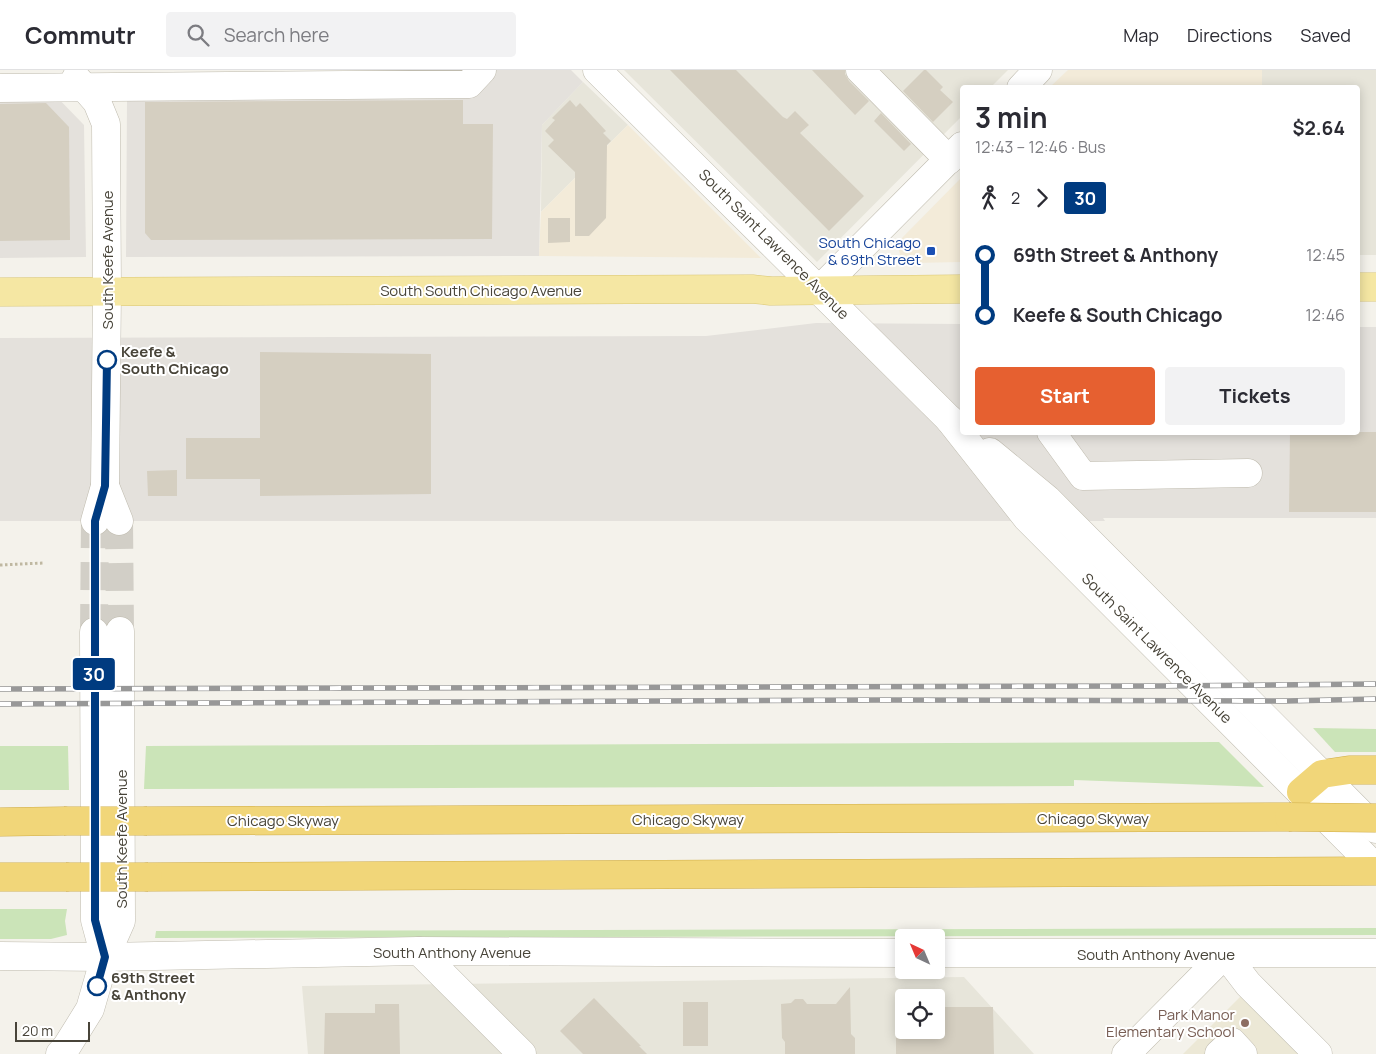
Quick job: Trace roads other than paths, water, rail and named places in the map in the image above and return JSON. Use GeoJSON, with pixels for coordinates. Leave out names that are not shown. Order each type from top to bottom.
{"type":"FeatureCollection","features":[{"type":"Feature","properties":{"kind":"highway"},"geometry":{"type":"LineString","coordinates":[[1301,792],[1322,774],[1349,770],[1376,770]]}},
{"type":"Feature","properties":{"kind":"highway","name":"Chicago Skyway"},"geometry":{"type":"LineString","coordinates":[[0,822],[1376,818]]}},
{"type":"Feature","properties":{"kind":"highway"},"geometry":{"type":"LineString","coordinates":[[0,877],[1376,870]]}},
{"type":"Feature","properties":{"kind":"main road"},"geometry":{"type":"LineString","coordinates":[[1360,287],[1376,287]]}},
{"type":"Feature","properties":{"kind":"main road","name":"South South Chicago Avenue"},"geometry":{"type":"LineString","coordinates":[[0,292],[960,289]]}},
{"type":"Feature","properties":{"kind":"street"},"geometry":{"type":"LineString","coordinates":[[0,88],[77,79],[469,84],[482,70]]}},
{"type":"Feature","properties":{"kind":"street","name":"South Saint Lawrence Avenue"},"geometry":{"type":"LineString","coordinates":[[597,70],[820,289],[960,421]]}},
{"type":"Feature","properties":{"kind":"street"},"geometry":{"type":"LineString","coordinates":[[820,289],[956,153],[860,70]]}},
{"type":"Feature","properties":{"kind":"street"},"geometry":{"type":"LineString","coordinates":[[1024,85],[1038,70]]}},
{"type":"Feature","properties":{"kind":"street","name":"South Keefe Avenue"},"geometry":{"type":"LineString","coordinates":[[77,79],[97,102],[106,124],[105,486],[107,521]]}},
{"type":"Feature","properties":{"kind":"street","name":"South Saint Lawrence Avenue"},"geometry":{"type":"LineString","coordinates":[[970,435],[1027,518],[1301,792],[1376,870]]}},
{"type":"Feature","properties":{"kind":"street","name":"South Saint Lawrence Avenue"},"geometry":{"type":"LineString","coordinates":[[976,435],[1047,499],[1376,829]]}},
{"type":"Feature","properties":{"kind":"street"},"geometry":{"type":"LineString","coordinates":[[1053,435],[1083,476],[1248,473]]}},
{"type":"Feature","properties":{"kind":"street","name":"South Keefe Avenue"},"geometry":{"type":"LineString","coordinates":[[105,957],[95,920],[107,632]]}},
{"type":"Feature","properties":{"kind":"street"},"geometry":{"type":"LineString","coordinates":[[419,951],[511,1050]]}},
{"type":"Feature","properties":{"kind":"street","name":"South Anthony Avenue"},"geometry":{"type":"LineString","coordinates":[[0,956],[105,957],[419,951],[895,953]]}},
{"type":"Feature","properties":{"kind":"street","name":"South Anthony Avenue"},"geometry":{"type":"LineString","coordinates":[[945,953],[1376,953]]}},
{"type":"Feature","properties":{"kind":"street"},"geometry":{"type":"LineString","coordinates":[[1126,1054],[1225,954],[1248,984],[1318,1054]]}},
{"type":"Feature","properties":{"kind":"street"},"geometry":{"type":"LineString","coordinates":[[60,1054],[90,1009],[105,957]]}},
{"type":"Feature","properties":{"kind":"street"},"geometry":{"type":"LineString","coordinates":[[1219,1054],[1232,1042],[1244,1054]]}},
{"type":"Feature","properties":{"kind":"tunnel"},"geometry":{"type":"LineString","coordinates":[[94,632],[95,521]]}},
{"type":"Feature","properties":{"kind":"tunnel"},"geometry":{"type":"LineString","coordinates":[[119,521],[120,631]]}},
{"type":"Feature","properties":{"kind":"railway"},"geometry":{"type":"LineString","coordinates":[[0,689],[1376,684]]}},
{"type":"Feature","properties":{"kind":"railway"},"geometry":{"type":"LineString","coordinates":[[0,704],[883,700],[1286,701],[1376,699]]}},
{"type":"Feature","properties":{"kind":"place","name":"South Chicago & 69th Street"},"geometry":{"type":"Point","coordinates":[931,251]}},
{"type":"Feature","properties":{"kind":"place","name":"Keefe & South Chicago"},"geometry":{"type":"Point","coordinates":[107,360]}},
{"type":"Feature","properties":{"kind":"place","name":"69th Street & Anthony"},"geometry":{"type":"Point","coordinates":[97,986]}},
{"type":"Feature","properties":{"kind":"place","name":"Park Manor Elementary School"},"geometry":{"type":"Point","coordinates":[1245,1023]}}]}
